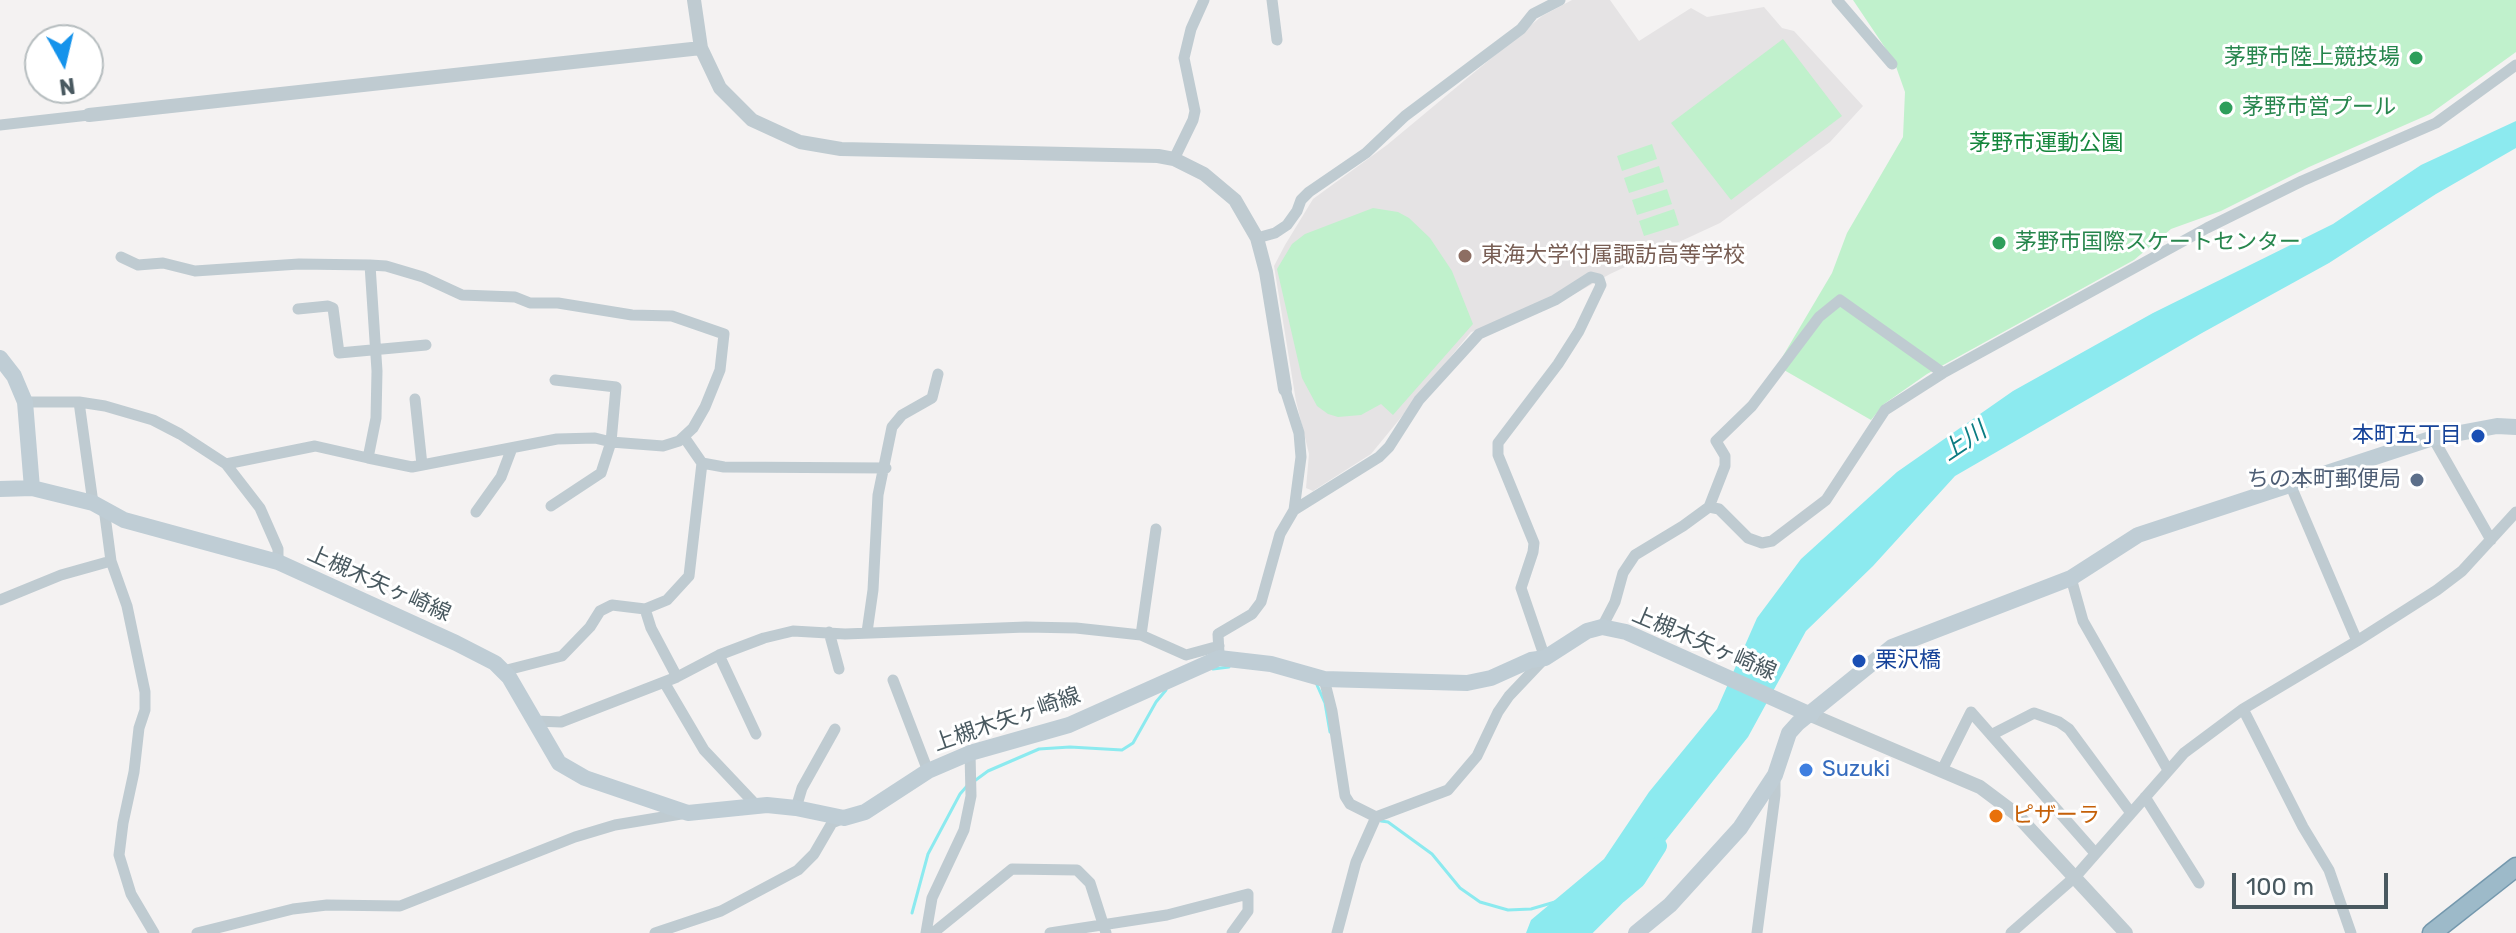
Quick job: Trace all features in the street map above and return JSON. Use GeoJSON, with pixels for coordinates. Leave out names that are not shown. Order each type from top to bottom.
{"type":"FeatureCollection","features":[{"type":"Feature","properties":{"kind":"highway"},"geometry":{"type":"LineString","coordinates":[[2432,933],[2516,867]]}},
{"type":"Feature","properties":{"kind":"main road"},"geometry":{"type":"LineString","coordinates":[[0,358],[14,376],[25,402],[32,488]]}},
{"type":"Feature","properties":{"kind":"main road"},"geometry":{"type":"LineString","coordinates":[[1636,933],[1705,870],[1740,828],[1775,775],[1789,733],[1892,647],[2071,578],[2138,535],[2433,438],[2497,426],[2516,427]]}},
{"type":"Feature","properties":{"kind":"main road","name":"上槻木矢ヶ崎線"},"geometry":{"type":"LineString","coordinates":[[0,489],[32,488],[98,506],[124,520],[278,562],[456,643],[495,663],[509,677],[559,763],[585,778],[688,813],[756,805],[796,808],[844,818],[865,812],[928,771],[970,760],[1069,725],[1219,652],[1324,679],[1467,683],[1491,678],[1531,660],[1545,658],[1587,631],[1602,627],[1626,632],[1811,715]]}},
{"type":"Feature","properties":{"kind":"street"},"geometry":{"type":"LineString","coordinates":[[535,721],[561,722],[677,677],[719,655],[793,631],[880,633],[1076,628],[1141,635],[1179,655],[1219,652],[1218,634],[1252,614],[1261,602],[1280,534],[1294,510],[1301,457],[1299,433],[1285,389],[1266,272],[1257,238],[1235,200],[1204,174],[1174,159],[1133,154],[841,149],[816,146],[775,133],[752,120],[720,88],[701,48],[694,0]]}},
{"type":"Feature","properties":{"kind":"street"},"geometry":{"type":"LineString","coordinates":[[1174,159],[1195,111],[1184,58],[1191,29],[1204,0]]}},
{"type":"Feature","properties":{"kind":"street"},"geometry":{"type":"LineString","coordinates":[[1272,0],[1277,40]]}},
{"type":"Feature","properties":{"kind":"street"},"geometry":{"type":"LineString","coordinates":[[1257,238],[1275,233],[1287,225],[1309,192],[1366,153],[1405,116],[1521,29],[1533,14],[1560,0]]}},
{"type":"Feature","properties":{"kind":"street"},"geometry":{"type":"LineString","coordinates":[[1837,0],[1892,64]]}},
{"type":"Feature","properties":{"kind":"street"},"geometry":{"type":"LineString","coordinates":[[0,125],[701,48]]}},
{"type":"Feature","properties":{"kind":"street"},"geometry":{"type":"LineString","coordinates":[[1709,507],[1719,509],[1748,538],[1762,543],[1772,541],[1826,500],[1885,410],[1943,373],[2207,228],[2302,181],[2436,123],[2516,65]]}},
{"type":"Feature","properties":{"kind":"street"},"geometry":{"type":"LineString","coordinates":[[121,257],[138,265],[163,263],[195,271],[299,264],[386,266],[423,277],[462,295],[515,297],[530,303],[558,303],[632,315],[672,316],[724,334],[720,370],[705,407],[684,437],[663,446],[595,438],[557,439],[412,467],[315,446],[226,464]]}},
{"type":"Feature","properties":{"kind":"street"},"geometry":{"type":"LineString","coordinates":[[368,458],[376,418],[376,349],[370,265]]}},
{"type":"Feature","properties":{"kind":"street"},"geometry":{"type":"LineString","coordinates":[[1294,510],[1379,457],[1389,447],[1419,400],[1479,334],[1555,300],[1591,277],[1599,279],[1601,285],[1579,331],[1498,443],[1498,455],[1534,543],[1521,588],[1545,658],[1509,696],[1477,756],[1448,790],[1375,820],[1356,862],[1337,933]]}},
{"type":"Feature","properties":{"kind":"street"},"geometry":{"type":"LineString","coordinates":[[1602,627],[1615,602],[1623,573],[1635,555],[1709,507],[1725,466],[1725,456],[1716,441],[1752,406],[1819,317],[1840,300],[1943,373]]}},
{"type":"Feature","properties":{"kind":"street"},"geometry":{"type":"LineString","coordinates":[[298,309],[333,308],[339,353],[426,345]]}},
{"type":"Feature","properties":{"kind":"street"},"geometry":{"type":"LineString","coordinates":[[867,632],[873,590],[878,495],[892,427],[902,415],[932,398],[938,374]]}},
{"type":"Feature","properties":{"kind":"street"},"geometry":{"type":"LineString","coordinates":[[551,506],[601,473],[611,442],[616,387],[555,380]]}},
{"type":"Feature","properties":{"kind":"street"},"geometry":{"type":"LineString","coordinates":[[415,399],[422,465]]}},
{"type":"Feature","properties":{"kind":"street"},"geometry":{"type":"LineString","coordinates":[[25,402],[79,402],[153,420],[226,464],[260,508],[278,549],[278,562]]}},
{"type":"Feature","properties":{"kind":"street"},"geometry":{"type":"LineString","coordinates":[[79,402],[93,487],[111,561],[127,606],[145,692],[145,710],[139,728],[119,855],[131,894],[154,933]]}},
{"type":"Feature","properties":{"kind":"street"},"geometry":{"type":"LineString","coordinates":[[503,671],[562,656],[590,627],[600,611],[612,605],[645,609],[667,600],[689,576],[702,463],[684,437]]}},
{"type":"Feature","properties":{"kind":"street"},"geometry":{"type":"LineString","coordinates":[[2433,438],[2491,540]]}},
{"type":"Feature","properties":{"kind":"street"},"geometry":{"type":"LineString","coordinates":[[476,512],[501,477],[512,448]]}},
{"type":"Feature","properties":{"kind":"street"},"geometry":{"type":"LineString","coordinates":[[702,463],[724,467],[791,469],[825,466],[886,468]]}},
{"type":"Feature","properties":{"kind":"street"},"geometry":{"type":"LineString","coordinates":[[2290,484],[2357,641]]}},
{"type":"Feature","properties":{"kind":"street"},"geometry":{"type":"LineString","coordinates":[[2011,933],[2076,876],[2184,753],[2243,709],[2437,590],[2462,571],[2516,512]]}},
{"type":"Feature","properties":{"kind":"street"},"geometry":{"type":"LineString","coordinates":[[1141,635],[1156,529]]}},
{"type":"Feature","properties":{"kind":"street"},"geometry":{"type":"LineString","coordinates":[[0,600],[61,575],[111,561]]}},
{"type":"Feature","properties":{"kind":"street"},"geometry":{"type":"LineString","coordinates":[[2071,578],[2083,621],[2168,770]]}},
{"type":"Feature","properties":{"kind":"street"},"geometry":{"type":"LineString","coordinates":[[645,609],[651,628],[677,677]]}},
{"type":"Feature","properties":{"kind":"street"},"geometry":{"type":"LineString","coordinates":[[829,632],[839,669]]}},
{"type":"Feature","properties":{"kind":"street"},"geometry":{"type":"LineString","coordinates":[[719,655],[756,734]]}},
{"type":"Feature","properties":{"kind":"street"},"geometry":{"type":"LineString","coordinates":[[1324,679],[1345,796],[1350,804],[1375,820]]}},
{"type":"Feature","properties":{"kind":"street"},"geometry":{"type":"LineString","coordinates":[[893,680],[928,771]]}},
{"type":"Feature","properties":{"kind":"street"},"geometry":{"type":"LineString","coordinates":[[664,682],[704,750],[756,805]]}},
{"type":"Feature","properties":{"kind":"street"},"geometry":{"type":"LineString","coordinates":[[2243,709],[2303,827],[2329,870],[2351,933]]}},
{"type":"Feature","properties":{"kind":"street"},"geometry":{"type":"LineString","coordinates":[[1942,770],[1971,712],[2095,853]]}},
{"type":"Feature","properties":{"kind":"street"},"geometry":{"type":"LineString","coordinates":[[1991,735],[2034,713],[2059,722],[2069,729],[2131,813]]}},
{"type":"Feature","properties":{"kind":"street"},"geometry":{"type":"LineString","coordinates":[[1811,715],[1980,787],[2016,814],[2126,933]]}},
{"type":"Feature","properties":{"kind":"street"},"geometry":{"type":"LineString","coordinates":[[796,808],[802,788],[835,729]]}},
{"type":"Feature","properties":{"kind":"street"},"geometry":{"type":"LineString","coordinates":[[926,933],[932,898],[964,830],[971,796],[970,760]]}},
{"type":"Feature","properties":{"kind":"street"},"geometry":{"type":"LineString","coordinates":[[1757,933],[1775,775]]}},
{"type":"Feature","properties":{"kind":"street"},"geometry":{"type":"LineString","coordinates":[[2145,797],[2199,883]]}},
{"type":"Feature","properties":{"kind":"street"},"geometry":{"type":"LineString","coordinates":[[197,933],[293,909],[327,905],[400,906],[575,837],[630,821],[688,813]]}},
{"type":"Feature","properties":{"kind":"street"},"geometry":{"type":"LineString","coordinates":[[655,933],[721,911],[798,870],[814,854],[832,823],[844,818]]}},
{"type":"Feature","properties":{"kind":"street"},"geometry":{"type":"LineString","coordinates":[[933,933],[1012,869],[1077,870],[1090,883],[1106,929]]}},
{"type":"Feature","properties":{"kind":"street"},"geometry":{"type":"LineString","coordinates":[[1050,933],[1106,929],[1248,894],[1248,911],[1232,933]]}},
{"type":"Feature","properties":{"kind":"shaded area","name":"東海大学付属諏訪高等学校"},"geometry":{"type":"Polygon","coordinates":[[[1572,0],[1610,0],[1639,41],[1691,8],[1707,17],[1764,7],[1782,28],[1794,31],[1863,106],[1830,142],[1720,223],[1610,274],[1546,310],[1471,332],[1371,454],[1313,491],[1306,488],[1309,454],[1296,401],[1274,266],[1285,245],[1313,199],[1387,145],[1542,16],[1572,0]]]}},
{"type":"Feature","properties":{"kind":"green space","name":"茅野市運動公園"},"geometry":{"type":"Polygon","coordinates":[[[1853,0],[2516,0],[2516,52],[2430,114],[2309,167],[2221,211],[2171,229],[2134,260],[1927,374],[1884,404],[1871,420],[1777,366],[1832,273],[1847,233],[1903,137],[1905,92],[1894,61],[1853,0]]]}},
{"type":"Feature","properties":{"kind":"green space"},"geometry":{"type":"Polygon","coordinates":[[[1783,39],[1842,116],[1731,200],[1671,123],[1783,39]]]}},
{"type":"Feature","properties":{"kind":"green space"},"geometry":{"type":"Polygon","coordinates":[[[1652,144],[1657,159],[1622,171],[1617,156],[1652,144]]]}},
{"type":"Feature","properties":{"kind":"green space"},"geometry":{"type":"Polygon","coordinates":[[[1659,166],[1664,182],[1629,193],[1624,178],[1659,166]]]}},
{"type":"Feature","properties":{"kind":"green space"},"geometry":{"type":"Polygon","coordinates":[[[1667,189],[1672,204],[1637,215],[1632,200],[1667,189]]]}},
{"type":"Feature","properties":{"kind":"green space"},"geometry":{"type":"Polygon","coordinates":[[[1373,208],[1398,212],[1430,238],[1452,271],[1473,324],[1393,415],[1381,404],[1361,415],[1338,417],[1317,406],[1302,378],[1277,269],[1292,244],[1305,234],[1373,208]]]}},
{"type":"Feature","properties":{"kind":"green space"},"geometry":{"type":"Polygon","coordinates":[[[1674,209],[1679,225],[1644,236],[1639,221],[1674,209]]]}},
{"type":"Feature","properties":{"kind":"water"},"geometry":{"type":"Polygon","coordinates":[[[2516,121],[2516,148],[2436,194],[2329,263],[1955,476],[1873,566],[1806,631],[1748,737],[1592,933],[1526,933],[1531,920],[1604,859],[1649,792],[1717,709],[1757,618],[1801,559],[1897,472],[2013,391],[2153,313],[2333,224],[2421,165],[2516,121]]]}},
{"type":"Feature","properties":{"kind":"waterway"},"geometry":{"type":"LineString","coordinates":[[1213,669],[1229,667]]}},
{"type":"Feature","properties":{"kind":"waterway"},"geometry":{"type":"LineString","coordinates":[[1317,685],[1325,703],[1330,732]]}},
{"type":"Feature","properties":{"kind":"waterway"},"geometry":{"type":"LineString","coordinates":[[973,782],[988,771],[1039,749],[1122,750],[1133,743],[1166,690]]}},
{"type":"Feature","properties":{"kind":"waterway"},"geometry":{"type":"LineString","coordinates":[[912,913],[928,854],[967,786]]}},
{"type":"Feature","properties":{"kind":"waterway"},"geometry":{"type":"LineString","coordinates":[[1381,821],[1388,822],[1432,854],[1460,888],[1480,902],[1508,910],[1531,909],[1555,902]]}},
{"type":"Feature","properties":{"kind":"waterway","name":"上川"},"geometry":{"type":"LineString","coordinates":[[1580,933],[1637,879],[1658,846]]}},
{"type":"Feature","properties":{"kind":"place","name":"茅野市陸上競技場"},"geometry":{"type":"Point","coordinates":[2416,58]}},
{"type":"Feature","properties":{"kind":"place","name":"茅野市営プール"},"geometry":{"type":"Point","coordinates":[2226,108]}},
{"type":"Feature","properties":{"kind":"place","name":"茅野市国際スケートセンター"},"geometry":{"type":"Point","coordinates":[1999,243]}},
{"type":"Feature","properties":{"kind":"place","name":"東海大学付属諏訪高等学校"},"geometry":{"type":"Point","coordinates":[1465,256]}},
{"type":"Feature","properties":{"kind":"place","name":"本町五丁目"},"geometry":{"type":"Point","coordinates":[2478,436]}},
{"type":"Feature","properties":{"kind":"place","name":"ちの本町郵便局"},"geometry":{"type":"Point","coordinates":[2417,480]}},
{"type":"Feature","properties":{"kind":"place","name":"栗沢橋"},"geometry":{"type":"Point","coordinates":[1859,661]}},
{"type":"Feature","properties":{"kind":"place","name":"Suzuki"},"geometry":{"type":"Point","coordinates":[1806,770]}},
{"type":"Feature","properties":{"kind":"place","name":"ピザーラ"},"geometry":{"type":"Point","coordinates":[1996,816]}}]}
